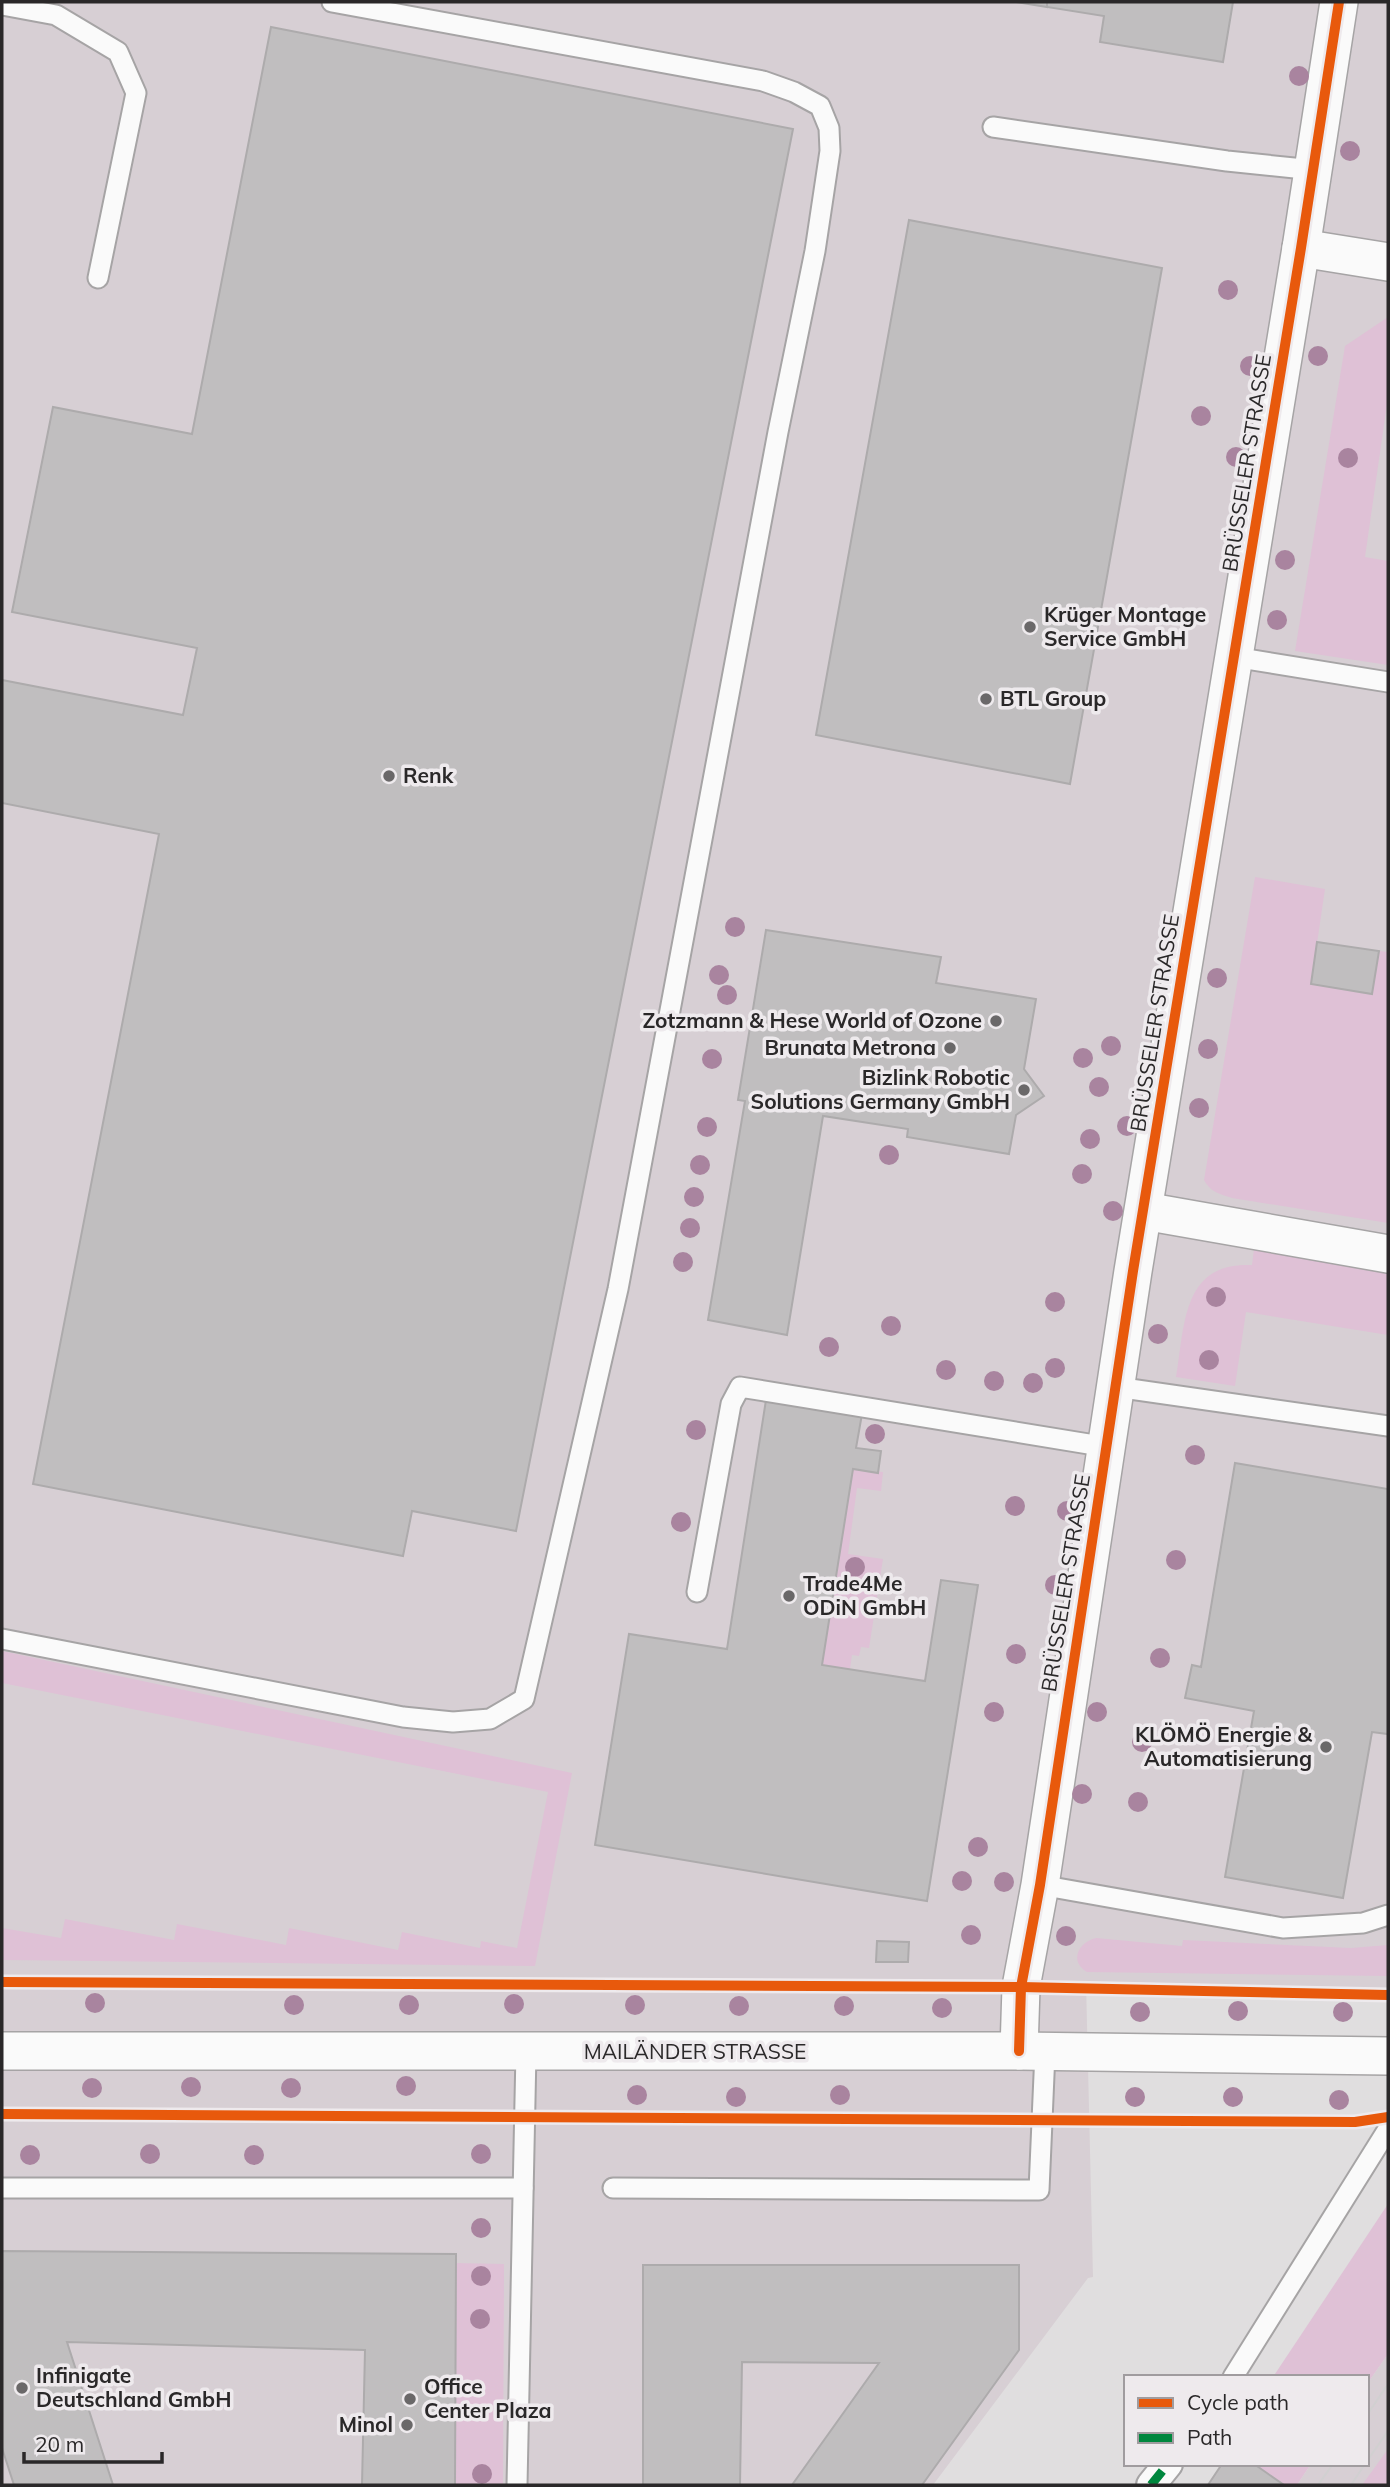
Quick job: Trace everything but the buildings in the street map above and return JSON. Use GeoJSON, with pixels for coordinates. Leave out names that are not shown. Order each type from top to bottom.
{"type":"FeatureCollection","features":[{"type":"Feature","properties":{"kind":"street","name":"BRÜSSELER STRASSE"},"geometry":{"type":"LineString","coordinates":[[1032,2051],[1021,1987],[1040,1885],[1116,1387],[1339,2]]}},
{"type":"Feature","properties":{"kind":"street"},"geometry":{"type":"LineString","coordinates":[[1301,248],[1388,262]]}},
{"type":"Feature","properties":{"kind":"street"},"geometry":{"type":"LineString","coordinates":[[1144,1212],[1388,1254]]}},
{"type":"Feature","properties":{"kind":"street","name":"MAILÄNDER STRASSE"},"geometry":{"type":"LineString","coordinates":[[2,2051],[1032,2051],[1388,2056]]}},
{"type":"Feature","properties":{"kind":"street"},"geometry":{"type":"LineString","coordinates":[[1151,2485],[1166,2466]]}},
{"type":"Feature","properties":{"kind":"lane"},"geometry":{"type":"LineString","coordinates":[[2,1639],[403,1717],[453,1722],[490,1719],[524,1699],[618,1289],[778,432],[815,251],[830,151],[829,128],[820,106],[763,81],[332,2]]}},
{"type":"Feature","properties":{"kind":"lane"},"geometry":{"type":"LineString","coordinates":[[2,5],[56,15],[118,52],[136,93],[99,278]]}},
{"type":"Feature","properties":{"kind":"lane"},"geometry":{"type":"LineString","coordinates":[[993,127],[1227,161],[1314,170]]}},
{"type":"Feature","properties":{"kind":"lane"},"geometry":{"type":"LineString","coordinates":[[1234,657],[1388,682]]}},
{"type":"Feature","properties":{"kind":"lane"},"geometry":{"type":"LineString","coordinates":[[697,1592],[731,1404],[740,1387],[1107,1447]]}},
{"type":"Feature","properties":{"kind":"lane"},"geometry":{"type":"LineString","coordinates":[[1116,1387],[1388,1426]]}},
{"type":"Feature","properties":{"kind":"lane"},"geometry":{"type":"LineString","coordinates":[[1040,1885],[1283,1928],[1363,1923],[1388,1915]]}},
{"type":"Feature","properties":{"kind":"lane"},"geometry":{"type":"LineString","coordinates":[[613,2188],[1040,2190],[1032,2051]]}},
{"type":"Feature","properties":{"kind":"lane"},"geometry":{"type":"LineString","coordinates":[[517,2485],[526,2052]]}},
{"type":"Feature","properties":{"kind":"lane"},"geometry":{"type":"LineString","coordinates":[[1234,2375],[1388,2129]]}},
{"type":"Feature","properties":{"kind":"lane"},"geometry":{"type":"LineString","coordinates":[[2,2188],[523,2188]]}},
{"type":"Feature","properties":{"kind":"shaded area"},"geometry":{"type":"Polygon","coordinates":[[[2,2],[1388,2],[1388,1990],[1086,1982],[1093,2277],[1088,2278],[933,2485],[2,2485],[2,2]]]}},
{"type":"Feature","properties":{"kind":"shaded area"},"geometry":{"type":"Polygon","coordinates":[[[1388,317],[1388,397],[1365,557],[1388,561],[1388,665],[1295,651],[1345,346],[1388,317]]]}},
{"type":"Feature","properties":{"kind":"shaded area"},"geometry":{"type":"Polygon","coordinates":[[[1255,877],[1325,889],[1311,984],[1372,994],[1379,951],[1388,952],[1388,1223],[1232,1198],[1212,1190],[1204,1180],[1255,877]]]}},
{"type":"Feature","properties":{"kind":"shaded area"},"geometry":{"type":"Polygon","coordinates":[[[1254,1249],[1388,1272],[1388,1335],[1246,1312],[1235,1386],[1176,1377],[1186,1317],[1191,1300],[1200,1285],[1212,1274],[1229,1267],[1252,1265],[1254,1249]]]}},
{"type":"Feature","properties":{"kind":"shaded area"},"geometry":{"type":"Polygon","coordinates":[[[853,1469],[883,1472],[881,1491],[857,1488],[848,1554],[883,1559],[869,1648],[861,1647],[859,1656],[852,1655],[850,1669],[822,1665],[853,1469]]]}},
{"type":"Feature","properties":{"kind":"shaded area"},"geometry":{"type":"Polygon","coordinates":[[[2,1651],[572,1773],[535,1966],[2,1960],[2,1928],[61,1938],[65,1919],[174,1940],[177,1924],[286,1945],[289,1928],[398,1950],[402,1932],[480,1948],[481,1941],[517,1948],[548,1792],[2,1683],[2,1651]]]}},
{"type":"Feature","properties":{"kind":"shaded area"},"geometry":{"type":"Polygon","coordinates":[[[1096,1938],[1182,1946],[1183,1940],[1351,1948],[1388,1945],[1388,1976],[1087,1972],[1078,1963],[1078,1953],[1084,1944],[1096,1938]]]}},
{"type":"Feature","properties":{"kind":"shaded area"},"geometry":{"type":"Polygon","coordinates":[[[1388,2204],[1388,2354],[1369,2381],[1369,2375],[1274,2375],[1388,2204]]]}},
{"type":"Feature","properties":{"kind":"shaded area"},"geometry":{"type":"Polygon","coordinates":[[[456,2263],[504,2264],[503,2485],[455,2485],[456,2263]]]}},
{"type":"Feature","properties":{"kind":"shaded area"},"geometry":{"type":"Polygon","coordinates":[[[1388,2354],[1388,2483],[1297,2485],[1310,2466],[1369,2466],[1369,2381],[1388,2354]]]}},
{"type":"Feature","properties":{"kind":"shaded area"},"geometry":{"type":"Polygon","coordinates":[[[1388,2449],[1388,2483],[1362,2485],[1388,2449]]]}},
{"type":"Feature","properties":{"kind":"shaded area"},"geometry":{"type":"Polygon","coordinates":[[[1257,2466],[1310,2466],[1297,2485],[1284,2485],[1257,2466]]]}},
{"type":"Feature","properties":{"kind":"tram line"},"geometry":{"type":"LineString","coordinates":[[1369,2412],[1388,2384]]}},
{"type":"Feature","properties":{"kind":"tram line"},"geometry":{"type":"LineString","coordinates":[[1369,2458],[1388,2431]]}},
{"type":"Feature","properties":{"kind":"tram line"},"geometry":{"type":"LineString","coordinates":[[1318,2485],[1332,2466]]}},
{"type":"Feature","properties":{"kind":"tram line"},"geometry":{"type":"LineString","coordinates":[[1351,2485],[1364,2466]]}},
{"type":"Feature","properties":{"kind":"marked path"},"geometry":{"type":"LineString","coordinates":[[1151,2485],[1166,2466]]}},
{"type":"Feature","properties":{"kind":"cycle path"},"geometry":{"type":"LineString","coordinates":[[1019,2051],[1021,1987],[1040,1885],[1133,1271],[1339,2]]}},
{"type":"Feature","properties":{"kind":"cycle path"},"geometry":{"type":"LineString","coordinates":[[2,1982],[1021,1987],[1388,1995]]}},
{"type":"Feature","properties":{"kind":"cycle path"},"geometry":{"type":"LineString","coordinates":[[2,2114],[1355,2122],[1388,2117]]}},
{"type":"Feature","properties":{"kind":"place","name":"Krüger Montage Service GmbH"},"geometry":{"type":"Point","coordinates":[1030,627]}},
{"type":"Feature","properties":{"kind":"place","name":"BTL Group"},"geometry":{"type":"Point","coordinates":[986,699]}},
{"type":"Feature","properties":{"kind":"place","name":"Renk"},"geometry":{"type":"Point","coordinates":[389,776]}},
{"type":"Feature","properties":{"kind":"place","name":"Zotzmann & Hese World of Ozone"},"geometry":{"type":"Point","coordinates":[996,1021]}},
{"type":"Feature","properties":{"kind":"place","name":"Brunata Metrona"},"geometry":{"type":"Point","coordinates":[950,1048]}},
{"type":"Feature","properties":{"kind":"place","name":"Bizlink Robotic Solutions Germany GmbH"},"geometry":{"type":"Point","coordinates":[1024,1090]}},
{"type":"Feature","properties":{"kind":"place","name":"Trade4Me ODiN GmbH"},"geometry":{"type":"Point","coordinates":[789,1596]}},
{"type":"Feature","properties":{"kind":"place","name":"KLÖMÖ Energie & Automatisierung"},"geometry":{"type":"Point","coordinates":[1326,1747]}},
{"type":"Feature","properties":{"kind":"place","name":"Infinigate Deutschland GmbH"},"geometry":{"type":"Point","coordinates":[22,2388]}},
{"type":"Feature","properties":{"kind":"place","name":"Office Center Plaza"},"geometry":{"type":"Point","coordinates":[410,2399]}},
{"type":"Feature","properties":{"kind":"place","name":"Minol"},"geometry":{"type":"Point","coordinates":[407,2425]}}]}
